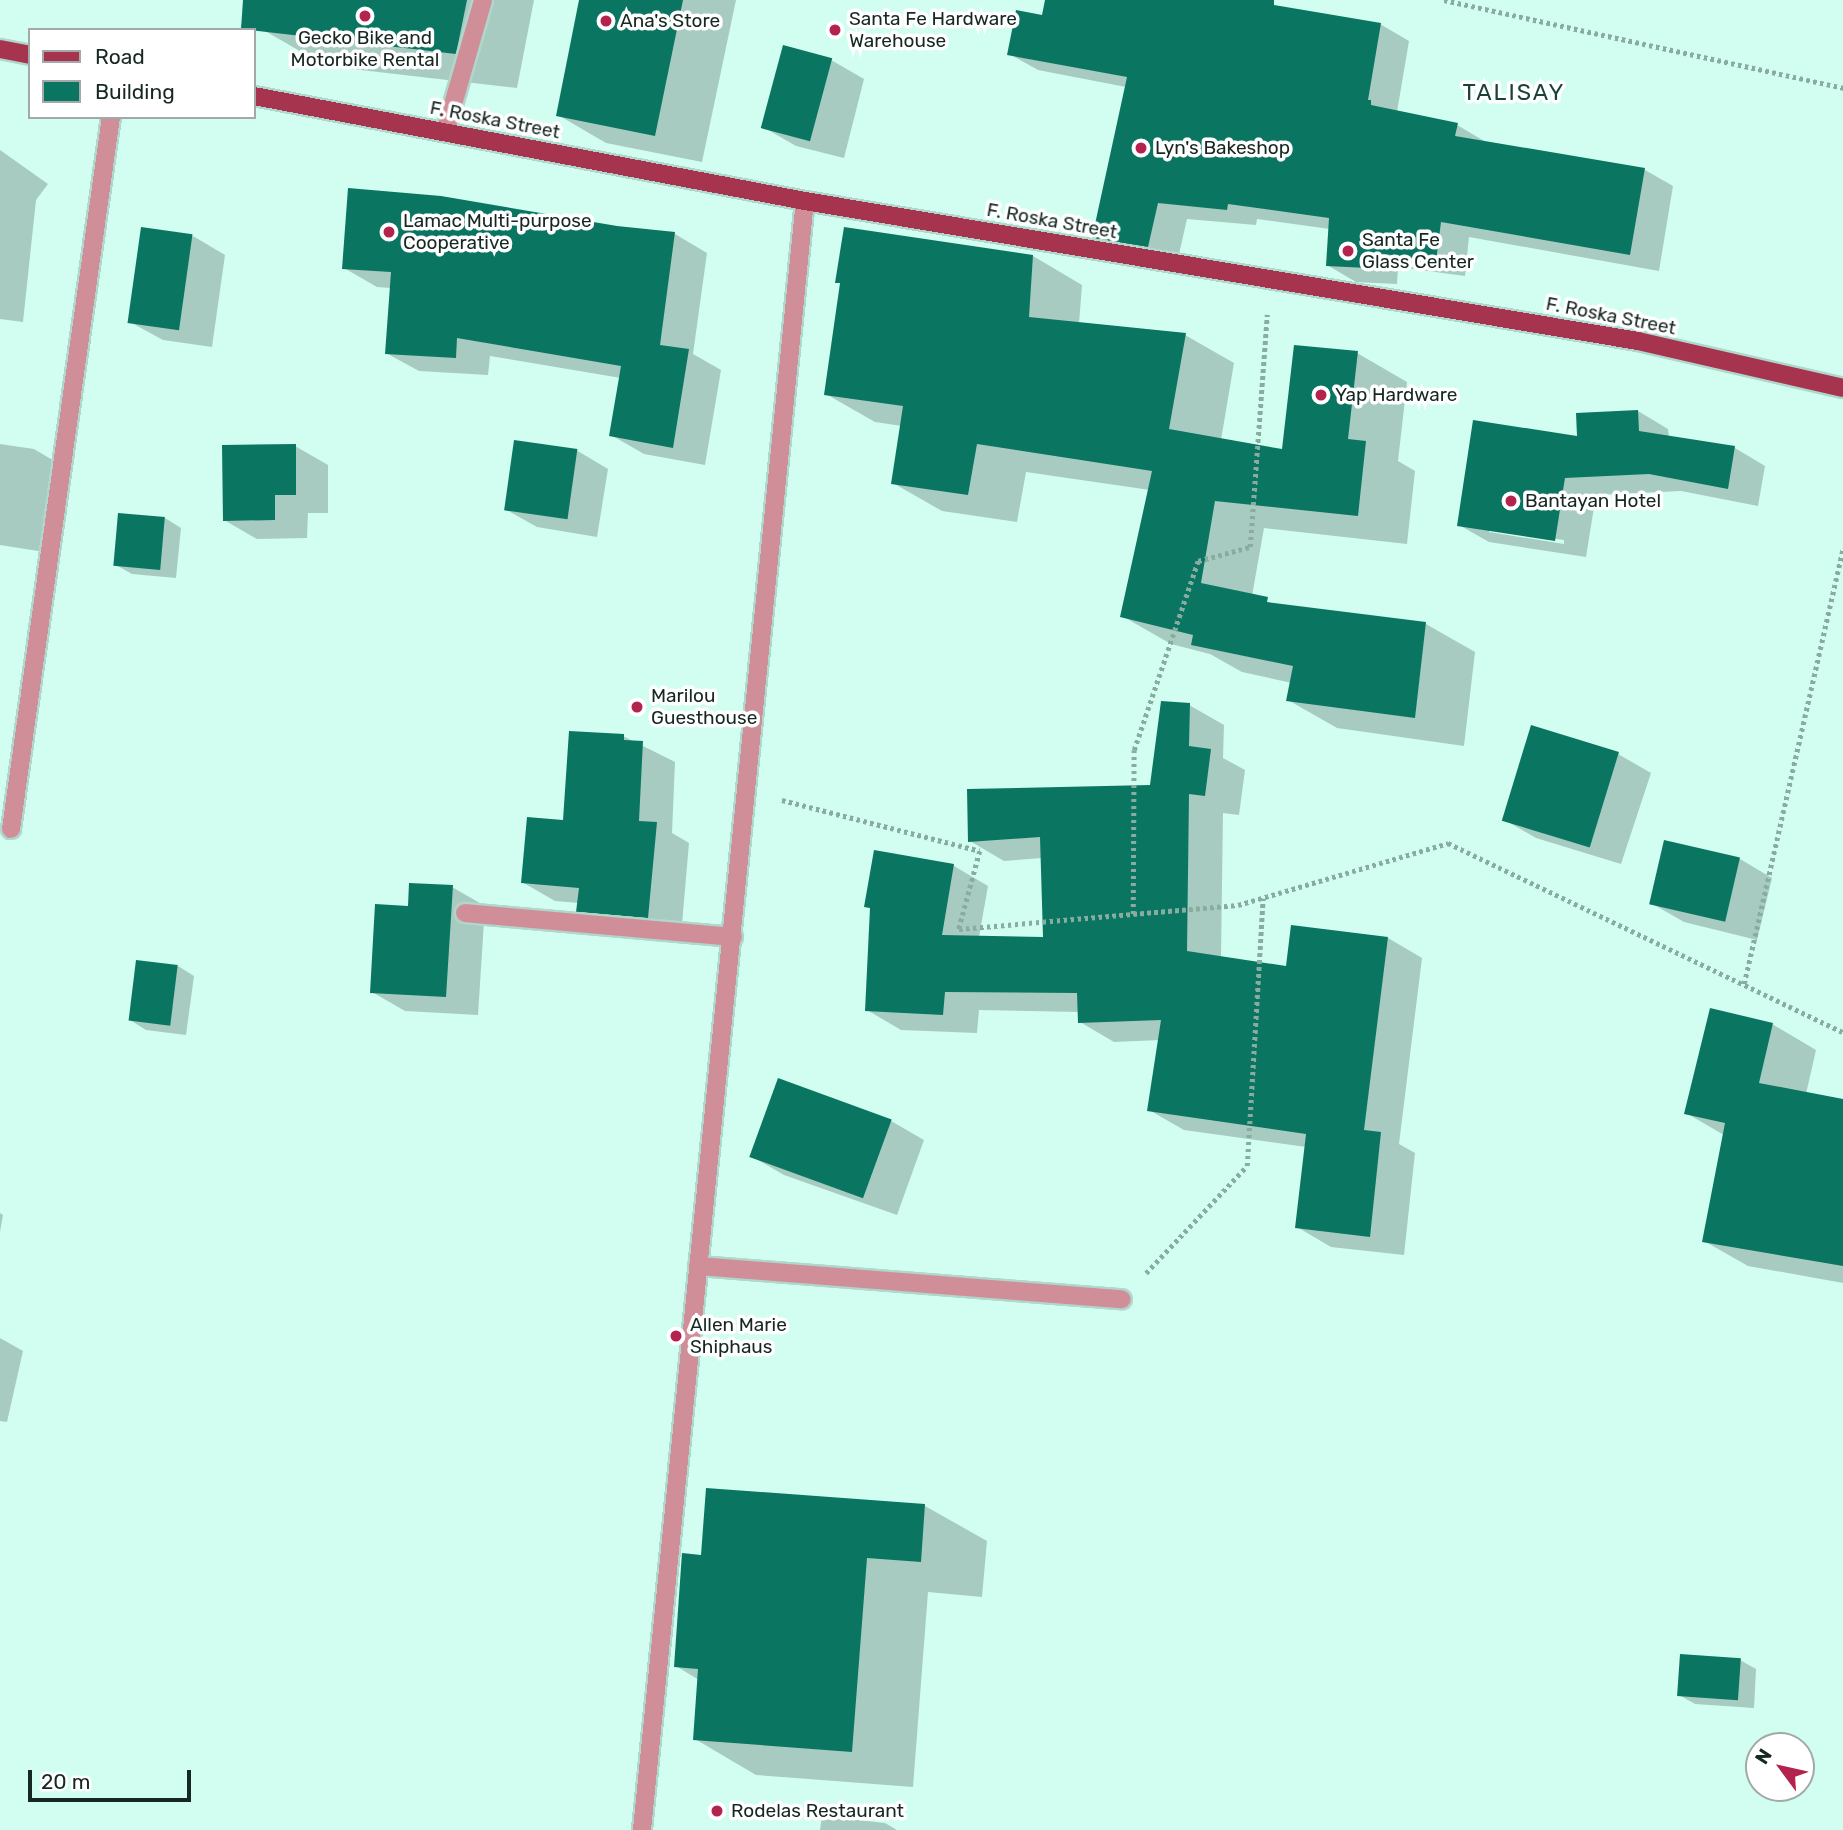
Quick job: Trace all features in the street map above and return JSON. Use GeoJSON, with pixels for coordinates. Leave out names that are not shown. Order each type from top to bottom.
{"type":"FeatureCollection","features":[{"type":"Feature","properties":{"kind":"main road"},"geometry":{"type":"LineString","coordinates":[[0,49],[28,55]]}},
{"type":"Feature","properties":{"kind":"main road","name":"F. Roska Street"},"geometry":{"type":"LineString","coordinates":[[256,96],[805,201],[1638,341],[1843,388]]}},
{"type":"Feature","properties":{"kind":"street"},"geometry":{"type":"LineString","coordinates":[[445,132],[483,0]]}},
{"type":"Feature","properties":{"kind":"street"},"geometry":{"type":"LineString","coordinates":[[11,829],[111,119]]}},
{"type":"Feature","properties":{"kind":"street"},"geometry":{"type":"LineString","coordinates":[[642,1830],[805,201]]}},
{"type":"Feature","properties":{"kind":"street"},"geometry":{"type":"LineString","coordinates":[[465,913],[733,937]]}},
{"type":"Feature","properties":{"kind":"street"},"geometry":{"type":"LineString","coordinates":[[698,1266],[1122,1298]]}},
{"type":"Feature","properties":{"kind":"path"},"geometry":{"type":"LineString","coordinates":[[1444,0],[1843,88]]}},
{"type":"Feature","properties":{"kind":"path"},"geometry":{"type":"LineString","coordinates":[[1133,914],[1134,750],[1199,561],[1250,547],[1270,279]]}},
{"type":"Feature","properties":{"kind":"path"},"geometry":{"type":"LineString","coordinates":[[1744,984],[1843,550]]}},
{"type":"Feature","properties":{"kind":"path"},"geometry":{"type":"LineString","coordinates":[[746,790],[980,851],[960,929],[1238,905],[1448,843],[1843,1032]]}},
{"type":"Feature","properties":{"kind":"path"},"geometry":{"type":"LineString","coordinates":[[1122,1298],[1247,1166],[1263,898]]}},
{"type":"Feature","properties":{"kind":"building","name":"Gecko Bike and Motorbike Rental"},"geometry":{"type":"Polygon","coordinates":[[[243,0],[467,0],[456,54],[241,28],[243,0]]]}},
{"type":"Feature","properties":{"kind":"building"},"geometry":{"type":"Polygon","coordinates":[[[579,0],[683,0],[655,136],[556,116],[579,0]]]}},
{"type":"Feature","properties":{"kind":"building"},"geometry":{"type":"Polygon","coordinates":[[[1045,0],[1274,0],[1274,5],[1381,23],[1368,100],[1371,100],[1371,105],[1458,123],[1455,136],[1645,168],[1630,255],[1441,222],[1436,261],[1369,252],[1368,268],[1326,266],[1329,218],[1228,204],[1227,210],[1158,203],[1148,247],[1092,238],[1127,77],[1007,55],[1016,10],[1042,15],[1045,0]]]}},
{"type":"Feature","properties":{"kind":"building"},"geometry":{"type":"Polygon","coordinates":[[[783,45],[832,58],[810,141],[761,128],[783,45]]]}},
{"type":"Feature","properties":{"kind":"building"},"geometry":{"type":"Polygon","coordinates":[[[348,188],[441,196],[617,226],[675,232],[660,345],[689,349],[673,448],[609,436],[621,366],[457,338],[456,358],[385,354],[391,272],[342,269],[348,188]]]}},
{"type":"Feature","properties":{"kind":"building"},"geometry":{"type":"Polygon","coordinates":[[[141,227],[192,234],[179,330],[128,323],[141,227]]]}},
{"type":"Feature","properties":{"kind":"building"},"geometry":{"type":"Polygon","coordinates":[[[844,227],[1033,255],[1029,317],[1186,333],[1169,429],[1282,449],[1294,345],[1358,351],[1348,439],[1366,441],[1358,516],[1215,501],[1201,583],[1268,597],[1267,602],[1426,622],[1415,718],[1286,701],[1293,666],[1191,645],[1193,635],[1120,617],[1152,471],[977,444],[968,495],[891,484],[903,406],[824,395],[840,283],[835,283],[844,227]]]}},
{"type":"Feature","properties":{"kind":"building"},"geometry":{"type":"Polygon","coordinates":[[[1638,410],[1639,431],[1735,446],[1728,489],[1649,474],[1565,478],[1555,541],[1457,526],[1473,420],[1577,436],[1576,413],[1638,410]]]}},
{"type":"Feature","properties":{"kind":"building"},"geometry":{"type":"Polygon","coordinates":[[[514,440],[577,449],[567,519],[504,510],[514,440]]]}},
{"type":"Feature","properties":{"kind":"building"},"geometry":{"type":"Polygon","coordinates":[[[296,444],[296,495],[275,495],[275,520],[223,521],[222,445],[296,444]]]}},
{"type":"Feature","properties":{"kind":"building"},"geometry":{"type":"Polygon","coordinates":[[[118,513],[165,517],[160,570],[113,566],[118,513]]]}},
{"type":"Feature","properties":{"kind":"building"},"geometry":{"type":"Polygon","coordinates":[[[1161,701],[1190,703],[1189,746],[1211,749],[1205,796],[1189,794],[1187,951],[1286,966],[1291,925],[1388,937],[1364,1130],[1381,1132],[1370,1237],[1295,1228],[1306,1134],[1147,1111],[1161,1020],[1078,1023],[1077,993],[945,992],[943,1015],[865,1011],[870,908],[864,907],[874,850],[954,864],[942,935],[1043,937],[1040,837],[968,842],[967,789],[1150,785],[1161,701]]]}},
{"type":"Feature","properties":{"kind":"building"},"geometry":{"type":"Polygon","coordinates":[[[1531,725],[1619,752],[1590,848],[1502,821],[1531,725]]]}},
{"type":"Feature","properties":{"kind":"building"},"geometry":{"type":"Polygon","coordinates":[[[569,731],[624,734],[624,740],[643,741],[639,821],[657,822],[648,918],[576,912],[579,888],[521,883],[527,817],[563,820],[569,731]]]}},
{"type":"Feature","properties":{"kind":"building"},"geometry":{"type":"Polygon","coordinates":[[[1664,840],[1740,858],[1725,922],[1649,904],[1664,840]]]}},
{"type":"Feature","properties":{"kind":"building"},"geometry":{"type":"Polygon","coordinates":[[[409,883],[453,885],[446,997],[370,993],[375,904],[408,906],[409,883]]]}},
{"type":"Feature","properties":{"kind":"building"},"geometry":{"type":"Polygon","coordinates":[[[136,960],[178,965],[170,1026],[129,1021],[136,960]]]}},
{"type":"Feature","properties":{"kind":"building"},"geometry":{"type":"Polygon","coordinates":[[[1710,1008],[1773,1023],[1759,1083],[1843,1099],[1843,1266],[1702,1242],[1725,1123],[1684,1114],[1710,1008]]]}},
{"type":"Feature","properties":{"kind":"building"},"geometry":{"type":"Polygon","coordinates":[[[778,1078],[892,1119],[863,1198],[749,1157],[778,1078]]]}},
{"type":"Feature","properties":{"kind":"building"},"geometry":{"type":"Polygon","coordinates":[[[706,1488],[925,1504],[921,1562],[867,1558],[852,1752],[693,1740],[698,1669],[674,1667],[682,1553],[701,1555],[706,1488]]]}},
{"type":"Feature","properties":{"kind":"building"},"geometry":{"type":"Polygon","coordinates":[[[1680,1654],[1741,1658],[1738,1700],[1677,1696],[1680,1654]]]}},
{"type":"Feature","properties":{"kind":"place","name":"Gecko Bike and Motorbike Rental"},"geometry":{"type":"Point","coordinates":[365,16]}},
{"type":"Feature","properties":{"kind":"place","name":"Ana's Store"},"geometry":{"type":"Point","coordinates":[606,21]}},
{"type":"Feature","properties":{"kind":"place","name":"Santa Fe Hardware Warehouse"},"geometry":{"type":"Point","coordinates":[835,30]}},
{"type":"Feature","properties":{"kind":"place","name":"Lyn's Bakeshop"},"geometry":{"type":"Point","coordinates":[1141,148]}},
{"type":"Feature","properties":{"kind":"place","name":"Lamac Multi-purpose Cooperative"},"geometry":{"type":"Point","coordinates":[389,232]}},
{"type":"Feature","properties":{"kind":"place","name":"Santa Fe Glass Center"},"geometry":{"type":"Point","coordinates":[1348,251]}},
{"type":"Feature","properties":{"kind":"place","name":"Yap Hardware"},"geometry":{"type":"Point","coordinates":[1321,395]}},
{"type":"Feature","properties":{"kind":"place","name":"Bantayan Hotel"},"geometry":{"type":"Point","coordinates":[1511,501]}},
{"type":"Feature","properties":{"kind":"place","name":"Marilou Guesthouse"},"geometry":{"type":"Point","coordinates":[637,707]}},
{"type":"Feature","properties":{"kind":"place","name":"Allen Marie Shiphaus"},"geometry":{"type":"Point","coordinates":[676,1336]}},
{"type":"Feature","properties":{"kind":"place","name":"Rodelas Restaurant"},"geometry":{"type":"Point","coordinates":[717,1811]}},
{"type":"Feature","properties":{"kind":"district","name":"TALISAY"},"geometry":{"type":"Point","coordinates":[1514,92]}}]}
